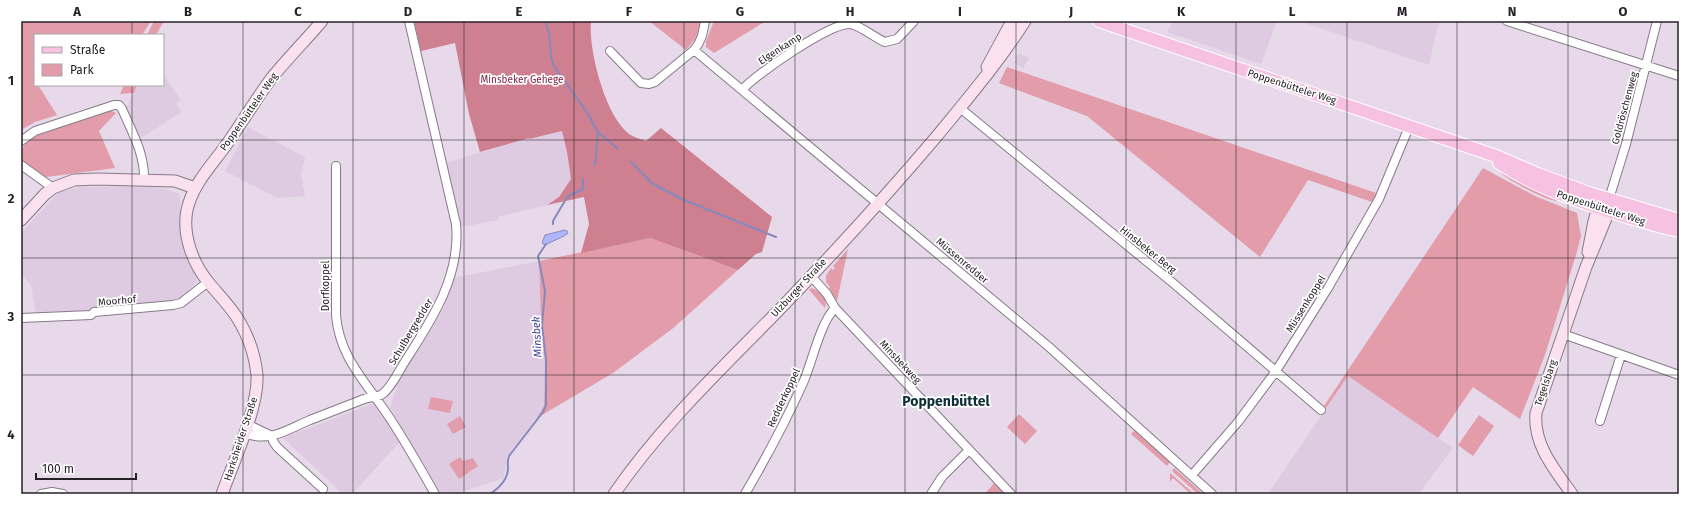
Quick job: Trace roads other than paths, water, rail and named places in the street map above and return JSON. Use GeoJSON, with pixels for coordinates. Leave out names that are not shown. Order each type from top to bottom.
{"type":"FeatureCollection","features":[{"type":"Feature","properties":{"kind":"main road","name":"Poppenbütteler Weg"},"geometry":{"type":"LineString","coordinates":[[195,188],[260,94],[322,21]]}},
{"type":"Feature","properties":{"kind":"main road","name":"Ulzburger Straße"},"geometry":{"type":"LineString","coordinates":[[981,80],[1012,21]]}},
{"type":"Feature","properties":{"kind":"main road","name":"Ulzburger Straße"},"geometry":{"type":"LineString","coordinates":[[614,494],[642,455],[678,413],[811,276],[878,204],[960,108],[981,80],[996,65],[1026,21]]}},
{"type":"Feature","properties":{"kind":"main road","name":"Poppenbütteler Weg"},"geometry":{"type":"LineString","coordinates":[[1099,21],[1496,156],[1540,175],[1609,199],[1679,220]]}},
{"type":"Feature","properties":{"kind":"main road","name":"Poppenbütteler Weg"},"geometry":{"type":"LineString","coordinates":[[1484,153],[1532,183],[1568,198],[1640,221],[1679,231]]}},
{"type":"Feature","properties":{"kind":"main road"},"geometry":{"type":"LineString","coordinates":[[21,220],[45,194],[53,188],[74,180],[97,179],[176,181],[195,188]]}},
{"type":"Feature","properties":{"kind":"main road","name":"Harksheider Straße"},"geometry":{"type":"LineString","coordinates":[[195,188],[187,209],[186,227],[187,236],[194,258],[208,282],[244,330],[254,359],[257,375],[257,388],[246,429],[222,494]]}},
{"type":"Feature","properties":{"kind":"main road"},"geometry":{"type":"LineString","coordinates":[[1604,210],[1609,199]]}},
{"type":"Feature","properties":{"kind":"main road","name":"Tegelsbarg"},"geometry":{"type":"LineString","coordinates":[[1572,494],[1542,448],[1536,426],[1538,403],[1586,267],[1588,248],[1594,220],[1604,210]]}},
{"type":"Feature","properties":{"kind":"street","name":"Schulbergredder"},"geometry":{"type":"LineString","coordinates":[[246,429],[262,438],[272,436],[364,399],[382,394],[395,379],[433,317],[448,283],[457,242],[456,224],[409,21]]}},
{"type":"Feature","properties":{"kind":"street"},"geometry":{"type":"LineString","coordinates":[[610,51],[641,83],[649,84],[655,82],[694,50],[699,44],[705,21]]}},
{"type":"Feature","properties":{"kind":"street","name":"Elgenkamp"},"geometry":{"type":"LineString","coordinates":[[742,90],[761,73],[830,30],[846,25],[854,25],[885,42],[897,39],[914,21]]}},
{"type":"Feature","properties":{"kind":"street"},"geometry":{"type":"LineString","coordinates":[[1507,21],[1516,22],[1578,45],[1679,76]]}},
{"type":"Feature","properties":{"kind":"street","name":"Goldröschenweg"},"geometry":{"type":"LineString","coordinates":[[1609,199],[1626,144],[1658,21]]}},
{"type":"Feature","properties":{"kind":"street","name":"Müssenredder"},"geometry":{"type":"LineString","coordinates":[[694,50],[1048,346],[1212,494]]}},
{"type":"Feature","properties":{"kind":"street"},"geometry":{"type":"LineString","coordinates":[[21,141],[35,131],[114,105],[119,105],[138,144],[144,168],[144,180]]}},
{"type":"Feature","properties":{"kind":"street","name":"Hinsbeker Berg"},"geometry":{"type":"LineString","coordinates":[[960,108],[1173,283],[1321,410]]}},
{"type":"Feature","properties":{"kind":"street","name":"Müssenkoppel"},"geometry":{"type":"LineString","coordinates":[[1192,475],[1238,422],[1276,371],[1328,288],[1379,199],[1409,127]]}},
{"type":"Feature","properties":{"kind":"street"},"geometry":{"type":"LineString","coordinates":[[21,165],[53,188]]}},
{"type":"Feature","properties":{"kind":"street","name":"Dorfkoppel"},"geometry":{"type":"LineString","coordinates":[[336,166],[337,325],[342,346],[362,380],[415,458],[435,494]]}},
{"type":"Feature","properties":{"kind":"street","name":"Minsbekweg"},"geometry":{"type":"LineString","coordinates":[[811,276],[827,294],[835,308],[1011,494]]}},
{"type":"Feature","properties":{"kind":"street","name":"Moorhof"},"geometry":{"type":"LineString","coordinates":[[21,318],[91,315],[94,312],[173,305],[181,303],[208,282]]}},
{"type":"Feature","properties":{"kind":"street","name":"Redderkoppel"},"geometry":{"type":"LineString","coordinates":[[745,494],[787,416],[803,382],[826,321],[835,308]]}},
{"type":"Feature","properties":{"kind":"street"},"geometry":{"type":"LineString","coordinates":[[1563,334],[1679,375]]}},
{"type":"Feature","properties":{"kind":"street"},"geometry":{"type":"LineString","coordinates":[[1600,421],[1622,355]]}},
{"type":"Feature","properties":{"kind":"street"},"geometry":{"type":"LineString","coordinates":[[272,436],[273,441],[278,447],[322,489]]}},
{"type":"Feature","properties":{"kind":"street"},"geometry":{"type":"LineString","coordinates":[[931,494],[942,477],[968,450]]}},
{"type":"Feature","properties":{"kind":"street"},"geometry":{"type":"LineString","coordinates":[[41,494],[52,492],[63,494]]}},
{"type":"Feature","properties":{"kind":"water"},"geometry":{"type":"Polygon","coordinates":[[[565,230],[568,232],[564,236],[545,245],[542,243],[545,235],[565,230]]]}},
{"type":"Feature","properties":{"kind":"waterway","name":"Minsbek"},"geometry":{"type":"LineString","coordinates":[[545,21],[549,32],[551,57],[554,66],[588,114],[598,132],[595,165]]}},
{"type":"Feature","properties":{"kind":"waterway"},"geometry":{"type":"LineString","coordinates":[[598,132],[618,149]]}},
{"type":"Feature","properties":{"kind":"waterway"},"geometry":{"type":"LineString","coordinates":[[631,162],[653,184],[684,200],[776,237]]}},
{"type":"Feature","properties":{"kind":"waterway","name":"Minsbek"},"geometry":{"type":"LineString","coordinates":[[553,224],[553,221],[566,199],[570,195],[583,189],[583,179]]}},
{"type":"Feature","properties":{"kind":"waterway","name":"Minsbek"},"geometry":{"type":"LineString","coordinates":[[490,494],[505,480],[508,472],[509,456],[543,412],[546,405],[546,360],[542,325],[545,291],[538,256],[546,244]]}},
{"type":"Feature","properties":{"kind":"district","name":"Poppenbüttel"},"geometry":{"type":"Point","coordinates":[946,401]}},
{"type":"Feature","properties":{"kind":"park label","name":"Minsbeker Gehege"},"geometry":{"type":"Point","coordinates":[522,80]}}]}
